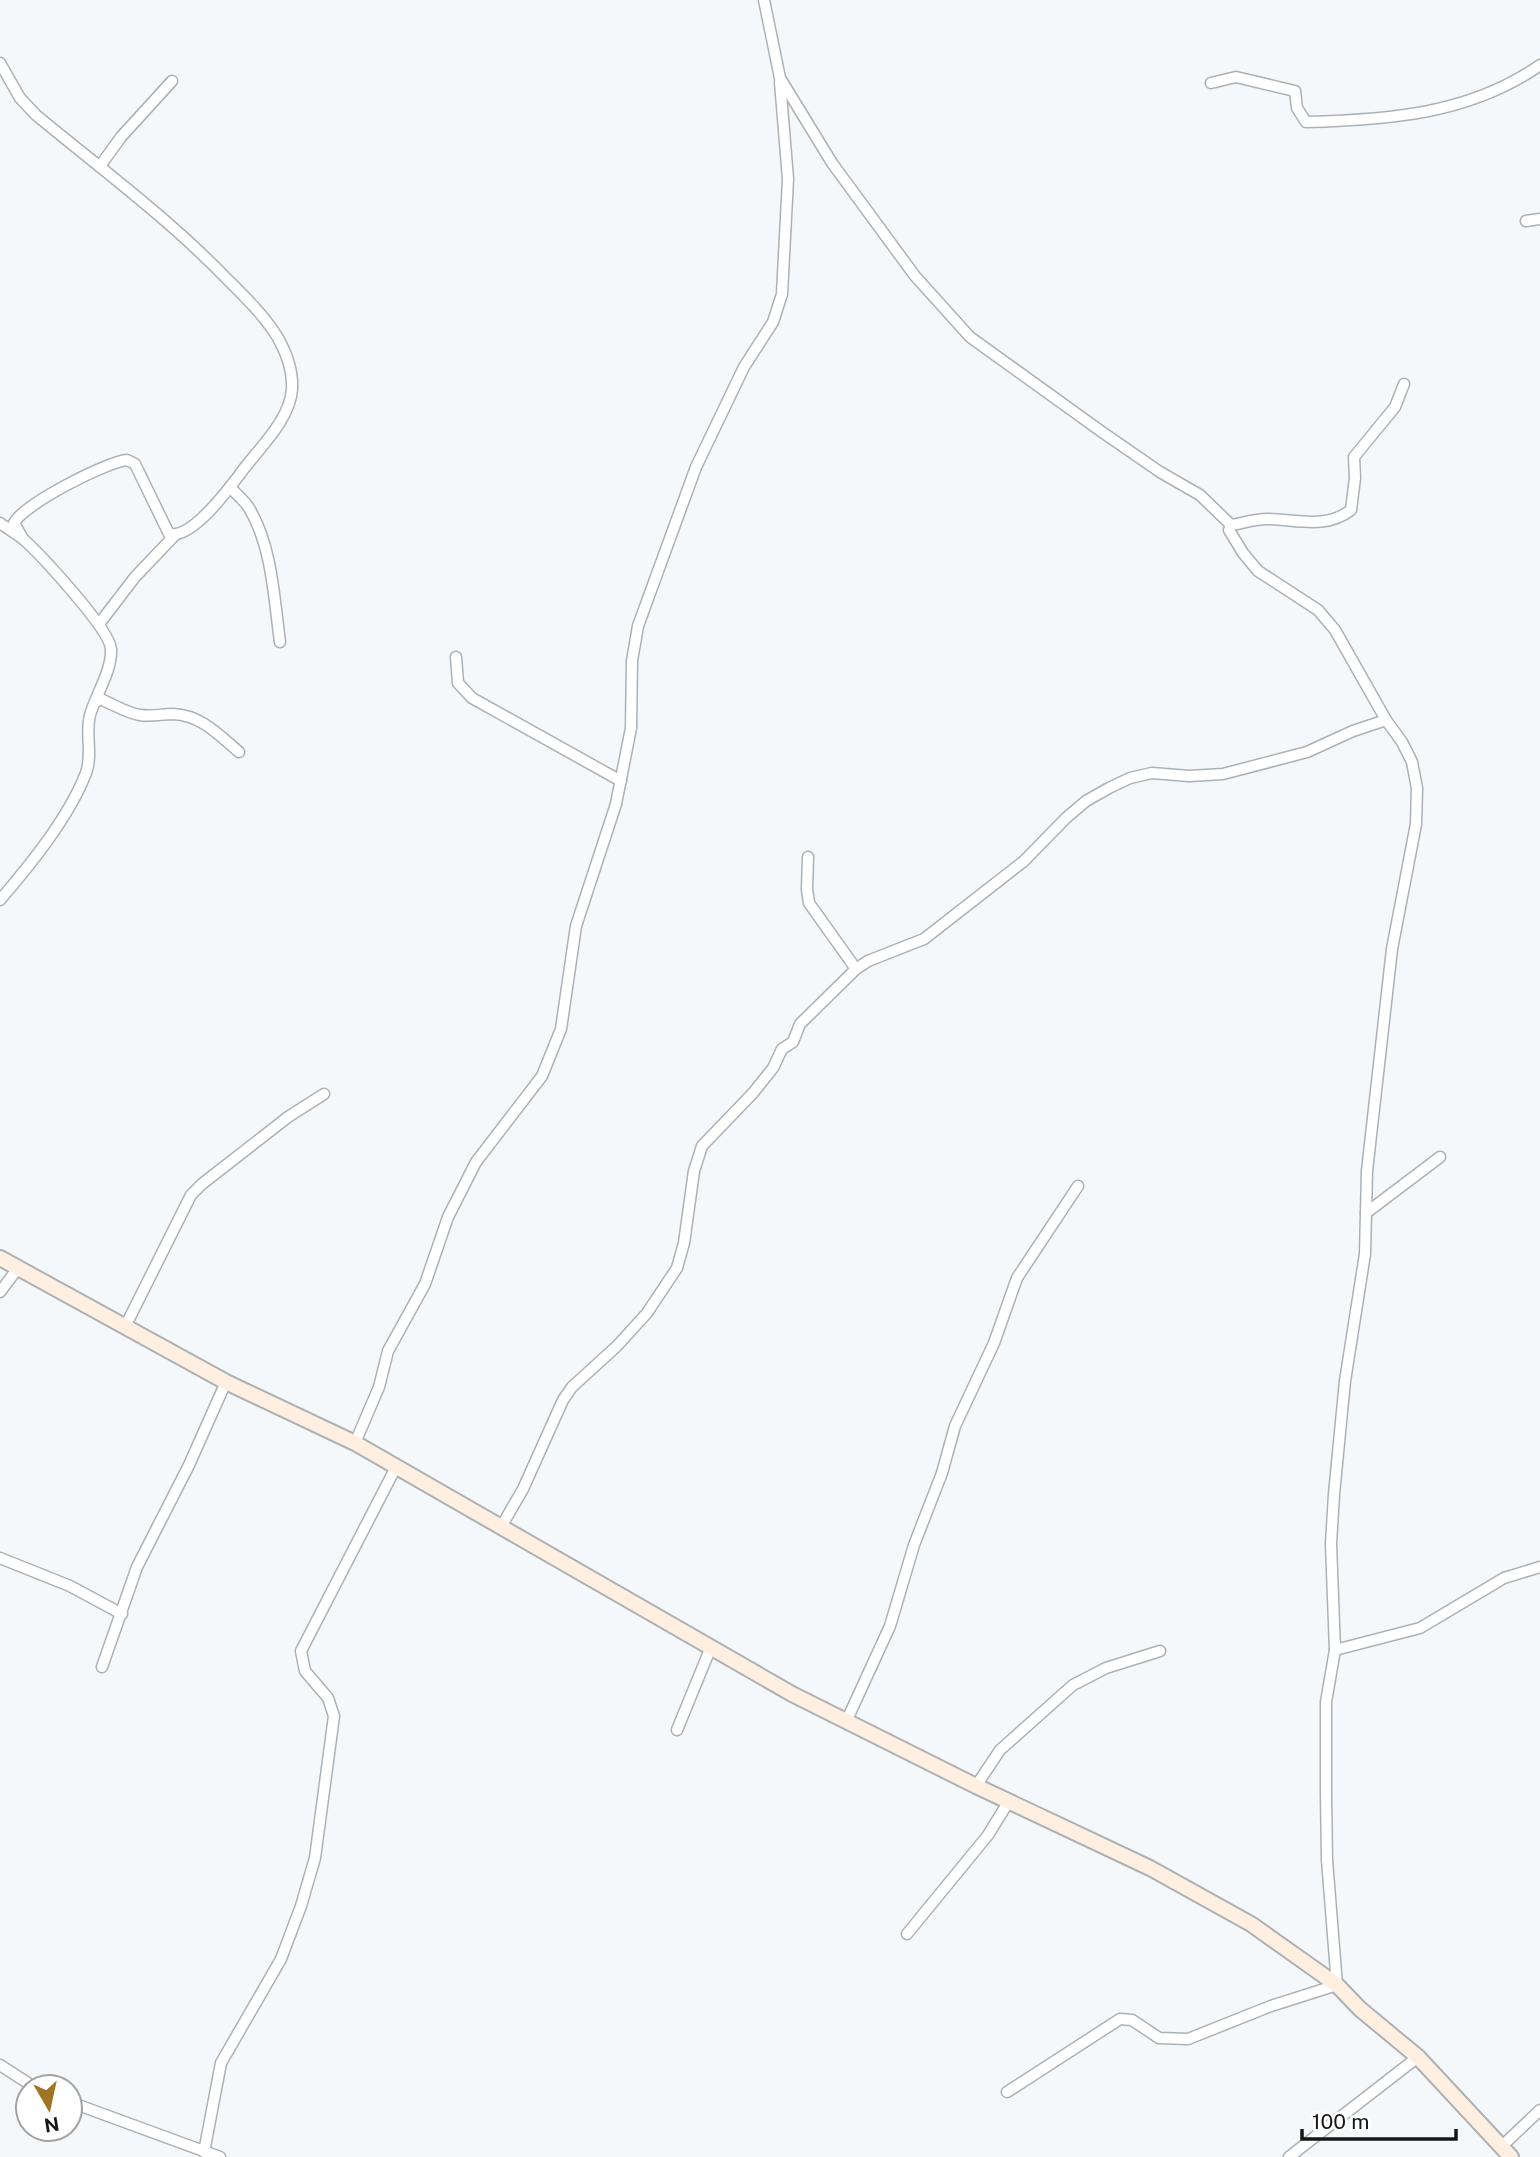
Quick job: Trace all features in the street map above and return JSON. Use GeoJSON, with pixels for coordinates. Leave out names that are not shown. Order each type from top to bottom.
{"type":"FeatureCollection","features":[{"type":"Feature","properties":{"kind":"main road"},"geometry":{"type":"LineString","coordinates":[[0,1258],[226,1382],[355,1443],[846,1722],[1150,1868],[1239,1918],[1337,1984],[1360,2009],[1418,2057],[1506,2152]]}},
{"type":"Feature","properties":{"kind":"street"},"geometry":{"type":"LineString","coordinates":[[355,1443],[379,1387],[388,1351],[425,1284],[448,1217],[476,1162],[542,1076],[561,1030],[576,926],[599,859],[621,781],[631,728],[632,661],[638,626],[696,467],[744,367],[773,322],[782,294],[788,179],[785,122],[764,0]]}},
{"type":"Feature","properties":{"kind":"street"},"geometry":{"type":"LineString","coordinates":[[0,63],[20,98],[36,115],[199,250],[244,296],[276,336],[290,368],[292,391],[283,414],[230,487],[196,524],[175,535],[135,577],[99,624]]}},
{"type":"Feature","properties":{"kind":"street"},"geometry":{"type":"LineString","coordinates":[[1211,83],[1236,77],[1295,91],[1297,108],[1306,121],[1380,119],[1468,101],[1519,79],[1540,65]]}},
{"type":"Feature","properties":{"kind":"street"},"geometry":{"type":"LineString","coordinates":[[779,78],[867,213],[915,276],[970,337],[1111,439],[1200,495],[1231,525]]}},
{"type":"Feature","properties":{"kind":"street"},"geometry":{"type":"LineString","coordinates":[[100,166],[121,137],[172,81]]}},
{"type":"Feature","properties":{"kind":"street"},"geometry":{"type":"LineString","coordinates":[[785,122],[794,100]]}},
{"type":"Feature","properties":{"kind":"street"},"geometry":{"type":"LineString","coordinates":[[1526,221],[1540,219]]}},
{"type":"Feature","properties":{"kind":"street"},"geometry":{"type":"LineString","coordinates":[[1231,525],[1267,519],[1319,523],[1340,518],[1351,510],[1355,478],[1354,457],[1395,407],[1404,384]]}},
{"type":"Feature","properties":{"kind":"street"},"geometry":{"type":"LineString","coordinates":[[0,900],[64,817],[86,773],[89,753],[88,725],[111,649],[107,635],[99,624],[23,539],[14,523],[27,509],[101,468],[127,460],[135,464],[166,529],[169,534],[175,535]]}},
{"type":"Feature","properties":{"kind":"street"},"geometry":{"type":"LineString","coordinates":[[230,487],[248,506],[261,537],[269,567],[280,642]]}},
{"type":"Feature","properties":{"kind":"street"},"geometry":{"type":"LineString","coordinates":[[0,523],[23,539]]}},
{"type":"Feature","properties":{"kind":"street"},"geometry":{"type":"LineString","coordinates":[[1007,2092],[1120,2019],[1132,2020],[1159,2038],[1188,2039],[1271,2006],[1337,1984],[1326,1793],[1326,1702],[1335,1650],[1331,1544],[1334,1494],[1345,1381],[1365,1254],[1367,1171],[1392,949],[1416,824],[1417,788],[1412,762],[1402,742],[1386,720],[1335,630],[1318,610],[1258,571],[1229,530],[1231,525]]}},
{"type":"Feature","properties":{"kind":"street"},"geometry":{"type":"LineString","coordinates":[[456,657],[458,683],[472,698],[621,781]]}},
{"type":"Feature","properties":{"kind":"street"},"geometry":{"type":"LineString","coordinates":[[96,702],[98,698],[137,715],[173,714],[197,719],[239,752]]}},
{"type":"Feature","properties":{"kind":"street"},"geometry":{"type":"LineString","coordinates":[[501,1527],[523,1489],[563,1400],[572,1387],[617,1346],[647,1313],[677,1268],[684,1243],[694,1171],[702,1146],[753,1093],[773,1068],[782,1049],[793,1042],[800,1024],[856,968],[924,939],[1024,862],[1086,801],[1130,778],[1152,773],[1189,776],[1223,774],[1307,752],[1386,720]]}},
{"type":"Feature","properties":{"kind":"street"},"geometry":{"type":"LineString","coordinates":[[808,857],[809,903],[856,968]]}},
{"type":"Feature","properties":{"kind":"street"},"geometry":{"type":"LineString","coordinates":[[125,1327],[191,1195],[288,1117],[324,1094]]}},
{"type":"Feature","properties":{"kind":"street"},"geometry":{"type":"LineString","coordinates":[[1366,1213],[1440,1157]]}},
{"type":"Feature","properties":{"kind":"street"},"geometry":{"type":"LineString","coordinates":[[846,1722],[890,1626],[915,1545],[942,1473],[955,1426],[994,1343],[1017,1278],[1078,1186]]}},
{"type":"Feature","properties":{"kind":"street"},"geometry":{"type":"LineString","coordinates":[[0,1292],[18,1268]]}},
{"type":"Feature","properties":{"kind":"street"},"geometry":{"type":"LineString","coordinates":[[102,1667],[137,1567],[189,1465],[226,1382]]}},
{"type":"Feature","properties":{"kind":"street"},"geometry":{"type":"LineString","coordinates":[[204,2151],[221,2063],[281,1959],[315,1858],[334,1717],[328,1698],[305,1671],[301,1651],[396,1467]]}},
{"type":"Feature","properties":{"kind":"street"},"geometry":{"type":"LineString","coordinates":[[0,1558],[70,1586],[122,1614]]}},
{"type":"Feature","properties":{"kind":"street"},"geometry":{"type":"LineString","coordinates":[[1335,1650],[1420,1628],[1504,1578],[1540,1567]]}},
{"type":"Feature","properties":{"kind":"street"},"geometry":{"type":"LineString","coordinates":[[677,1730],[711,1647]]}},
{"type":"Feature","properties":{"kind":"street"},"geometry":{"type":"LineString","coordinates":[[976,1786],[1000,1750],[1073,1685],[1106,1668],[1160,1651]]}},
{"type":"Feature","properties":{"kind":"street"},"geometry":{"type":"LineString","coordinates":[[907,1934],[988,1835],[1009,1801]]}},
{"type":"Feature","properties":{"kind":"street"},"geometry":{"type":"LineString","coordinates":[[1289,2157],[1418,2057]]}},
{"type":"Feature","properties":{"kind":"street"},"geometry":{"type":"LineString","coordinates":[[84,2107],[220,2157]]}},
{"type":"Feature","properties":{"kind":"street"},"geometry":{"type":"LineString","coordinates":[[1506,2152],[1540,2110]]}}]}
